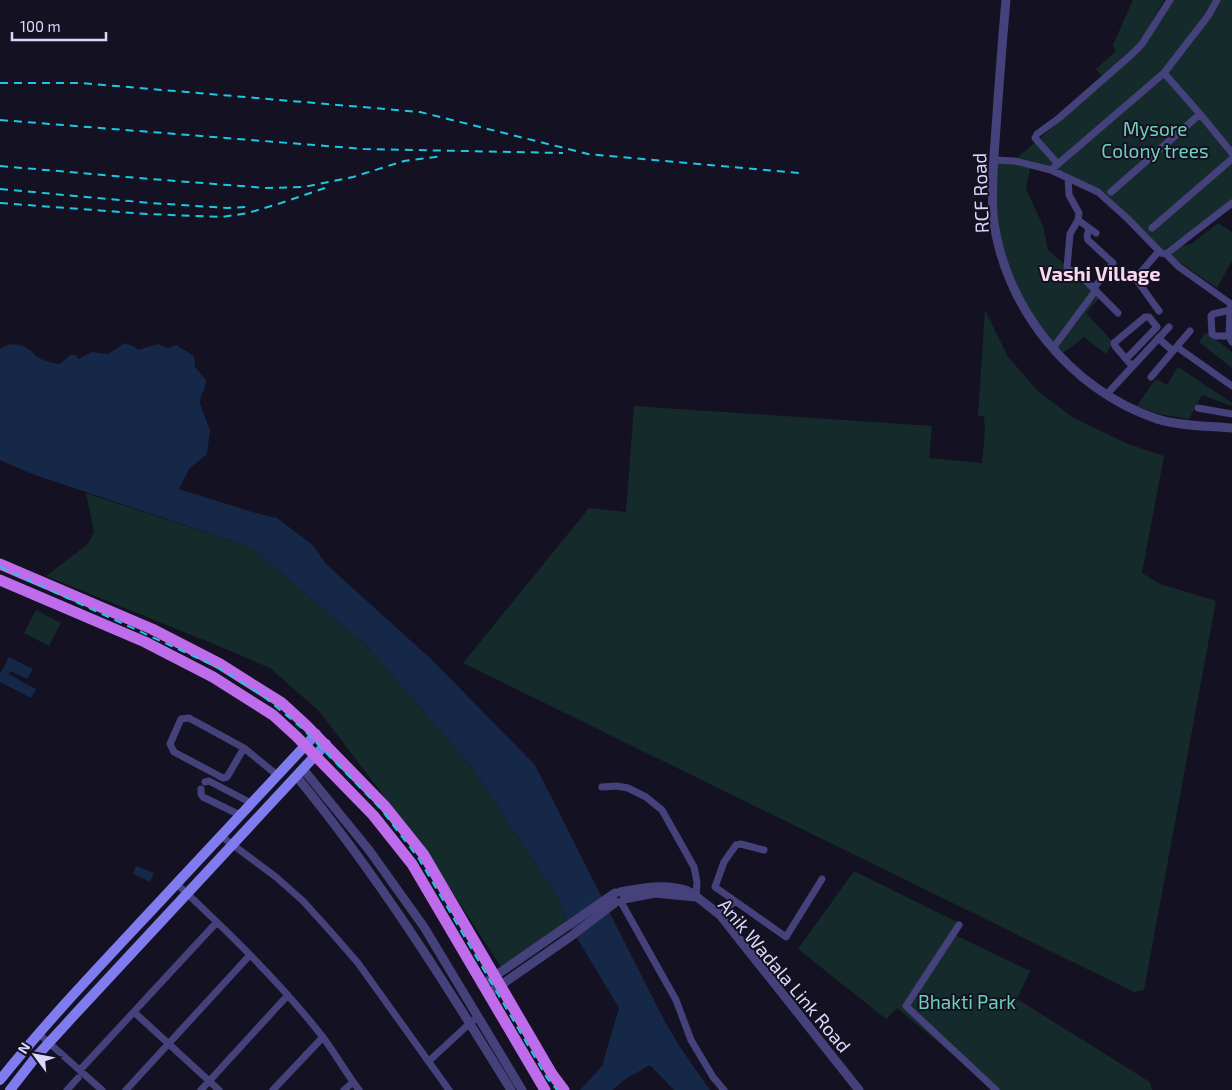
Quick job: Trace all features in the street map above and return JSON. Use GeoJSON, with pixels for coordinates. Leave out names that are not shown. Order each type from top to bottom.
{"type":"FeatureCollection","features":[{"type":"Feature","properties":{"kind":"main road"},"geometry":{"type":"LineString","coordinates":[[0,564],[152,629],[220,664],[282,703],[316,734],[384,805],[424,855],[552,1074],[564,1090]]}},
{"type":"Feature","properties":{"kind":"main road"},"geometry":{"type":"LineString","coordinates":[[0,580],[145,642],[213,677],[273,715],[373,815],[412,864],[545,1090]]}},
{"type":"Feature","properties":{"kind":"main road"},"geometry":{"type":"LineString","coordinates":[[0,1080],[38,1034],[148,912],[177,884],[316,734]]}},
{"type":"Feature","properties":{"kind":"main road"},"geometry":{"type":"LineString","coordinates":[[10,1090],[49,1043],[326,744]]}},
{"type":"Feature","properties":{"kind":"street","name":"RCF Road"},"geometry":{"type":"LineString","coordinates":[[1006,0],[994,160],[993,213],[1004,269],[1026,312],[1044,339],[1067,362],[1106,394],[1160,420],[1232,428]]}},
{"type":"Feature","properties":{"kind":"street"},"geometry":{"type":"LineString","coordinates":[[1058,164],[1035,138],[1037,134],[1059,118],[1142,44],[1170,0]]}},
{"type":"Feature","properties":{"kind":"street"},"geometry":{"type":"LineString","coordinates":[[1051,170],[1164,73],[1208,16],[1217,0]]}},
{"type":"Feature","properties":{"kind":"street"},"geometry":{"type":"LineString","coordinates":[[1164,73],[1232,154]]}},
{"type":"Feature","properties":{"kind":"street"},"geometry":{"type":"LineString","coordinates":[[1111,192],[1200,114]]}},
{"type":"Feature","properties":{"kind":"street"},"geometry":{"type":"LineString","coordinates":[[1152,228],[1232,159]]}},
{"type":"Feature","properties":{"kind":"street"},"geometry":{"type":"LineString","coordinates":[[994,160],[1015,161],[1051,170],[1098,192],[1162,253],[1231,305]]}},
{"type":"Feature","properties":{"kind":"street"},"geometry":{"type":"LineString","coordinates":[[1068,178],[1069,196],[1080,216],[1070,234],[1067,268],[1082,276],[1118,312]]}},
{"type":"Feature","properties":{"kind":"street"},"geometry":{"type":"LineString","coordinates":[[1135,278],[1162,253],[1232,203]]}},
{"type":"Feature","properties":{"kind":"street"},"geometry":{"type":"LineString","coordinates":[[1078,220],[1096,233]]}},
{"type":"Feature","properties":{"kind":"street"},"geometry":{"type":"LineString","coordinates":[[1053,348],[1113,263],[1088,240],[1089,228]]}},
{"type":"Feature","properties":{"kind":"street"},"geometry":{"type":"LineString","coordinates":[[1128,273],[1135,278],[1159,311]]}},
{"type":"Feature","properties":{"kind":"street"},"geometry":{"type":"LineString","coordinates":[[1231,305],[1231,339],[1213,336],[1211,316],[1231,305]]}},
{"type":"Feature","properties":{"kind":"street"},"geometry":{"type":"LineString","coordinates":[[1126,359],[1157,327],[1149,317],[1145,317],[1115,341],[1115,346],[1126,359],[1132,366]]}},
{"type":"Feature","properties":{"kind":"street"},"geometry":{"type":"LineString","coordinates":[[1106,394],[1169,326]]}},
{"type":"Feature","properties":{"kind":"street"},"geometry":{"type":"LineString","coordinates":[[1151,377],[1190,331]]}},
{"type":"Feature","properties":{"kind":"street"},"geometry":{"type":"LineString","coordinates":[[1158,338],[1232,386]]}},
{"type":"Feature","properties":{"kind":"street"},"geometry":{"type":"LineString","coordinates":[[1198,408],[1232,414]]}},
{"type":"Feature","properties":{"kind":"street"},"geometry":{"type":"LineString","coordinates":[[244,748],[227,777],[222,778],[174,752],[170,744],[181,719],[189,718],[244,748],[277,775]]}},
{"type":"Feature","properties":{"kind":"street"},"geometry":{"type":"LineString","coordinates":[[300,773],[362,842],[424,927],[522,1090]]}},
{"type":"Feature","properties":{"kind":"street"},"geometry":{"type":"LineString","coordinates":[[300,773],[413,934],[511,1090]]}},
{"type":"Feature","properties":{"kind":"street"},"geometry":{"type":"LineString","coordinates":[[240,815],[204,797],[201,794],[203,786],[209,781],[251,803]]}},
{"type":"Feature","properties":{"kind":"street"},"geometry":{"type":"LineString","coordinates":[[602,788],[617,786],[628,788],[646,797],[662,810],[694,867],[697,882],[696,897]]}},
{"type":"Feature","properties":{"kind":"street"},"geometry":{"type":"LineString","coordinates":[[221,836],[260,864],[303,900],[358,963],[449,1090]]}},
{"type":"Feature","properties":{"kind":"street"},"geometry":{"type":"LineString","coordinates":[[354,848],[362,842]]}},
{"type":"Feature","properties":{"kind":"street"},"geometry":{"type":"LineString","coordinates":[[764,850],[741,844],[736,845],[724,862],[715,887],[786,937],[822,878]]}},
{"type":"Feature","properties":{"kind":"street"},"geometry":{"type":"LineString","coordinates":[[177,884],[250,955],[288,996],[323,1037],[359,1090]]}},
{"type":"Feature","properties":{"kind":"street","name":"Anik Wadala Link Road"},"geometry":{"type":"LineString","coordinates":[[616,899],[662,887],[690,891],[720,915],[859,1090]]}},
{"type":"Feature","properties":{"kind":"street"},"geometry":{"type":"LineString","coordinates":[[485,989],[616,899],[676,1000],[691,1040],[714,1078],[724,1090]]}},
{"type":"Feature","properties":{"kind":"street"},"geometry":{"type":"LineString","coordinates":[[720,915],[735,901]]}},
{"type":"Feature","properties":{"kind":"street"},"geometry":{"type":"LineString","coordinates":[[80,1070],[217,922]]}},
{"type":"Feature","properties":{"kind":"street"},"geometry":{"type":"LineString","coordinates":[[959,925],[906,1006],[996,1090]]}},
{"type":"Feature","properties":{"kind":"street"},"geometry":{"type":"LineString","coordinates":[[413,934],[424,927]]}},
{"type":"Feature","properties":{"kind":"street"},"geometry":{"type":"LineString","coordinates":[[126,1090],[250,955]]}},
{"type":"Feature","properties":{"kind":"street"},"geometry":{"type":"LineString","coordinates":[[201,1090],[288,996]]}},
{"type":"Feature","properties":{"kind":"street"},"geometry":{"type":"LineString","coordinates":[[134,1012],[219,1090]]}},
{"type":"Feature","properties":{"kind":"street"},"geometry":{"type":"LineString","coordinates":[[429,1060],[478,1017]]}},
{"type":"Feature","properties":{"kind":"street"},"geometry":{"type":"LineString","coordinates":[[38,1034],[102,1090]]}},
{"type":"Feature","properties":{"kind":"street"},"geometry":{"type":"LineString","coordinates":[[273,1090],[323,1037]]}},
{"type":"Feature","properties":{"kind":"street"},"geometry":{"type":"LineString","coordinates":[[67,1090],[78,1078]]}},
{"type":"Feature","properties":{"kind":"street"},"geometry":{"type":"LineString","coordinates":[[344,1090],[353,1082]]}},
{"type":"Feature","properties":{"kind":"green space"},"geometry":{"type":"Polygon","coordinates":[[[1133,0],[1164,0],[1138,47],[1102,76],[1096,69],[1116,51],[1113,45],[1133,0]]]}},
{"type":"Feature","properties":{"kind":"green space","name":"Mysore Colony trees"},"geometry":{"type":"Polygon","coordinates":[[[1174,0],[1232,0],[1232,201],[1164,250],[1191,244],[1218,223],[1232,232],[1232,260],[1217,288],[1163,251],[1098,192],[1016,159],[1143,48],[1174,0]]]}},
{"type":"Feature","properties":{"kind":"green space"},"geometry":{"type":"Polygon","coordinates":[[[997,163],[1015,164],[1030,168],[1026,189],[1043,226],[1048,250],[1101,296],[1086,313],[1113,342],[1106,354],[1084,337],[1063,353],[1040,325],[1019,291],[1004,253],[1000,235],[997,217],[997,163]]]}},
{"type":"Feature","properties":{"kind":"green space"},"geometry":{"type":"Polygon","coordinates":[[[985,310],[1008,357],[1038,391],[1072,417],[1128,444],[1164,456],[1142,573],[1160,584],[1216,601],[1144,990],[1134,992],[463,663],[589,508],[626,512],[634,406],[932,426],[929,458],[982,463],[985,431],[984,416],[978,416],[985,310]]]}},
{"type":"Feature","properties":{"kind":"green space"},"geometry":{"type":"Polygon","coordinates":[[[1206,332],[1232,352],[1232,368],[1199,342],[1206,332]]]}},
{"type":"Feature","properties":{"kind":"green space"},"geometry":{"type":"Polygon","coordinates":[[[1178,367],[1232,403],[1232,406],[1202,395],[1189,419],[1158,414],[1137,406],[1154,381],[1158,380],[1167,385],[1178,367]]]}},
{"type":"Feature","properties":{"kind":"green space"},"geometry":{"type":"Polygon","coordinates":[[[86,493],[251,547],[367,646],[473,769],[557,896],[568,923],[501,967],[425,850],[319,711],[270,668],[46,576],[88,544],[94,532],[86,493]]]}},
{"type":"Feature","properties":{"kind":"green space"},"geometry":{"type":"Polygon","coordinates":[[[36,610],[61,623],[49,646],[24,633],[36,610]]]}},
{"type":"Feature","properties":{"kind":"green space","name":"Bhakti Park"},"geometry":{"type":"Polygon","coordinates":[[[854,871],[963,925],[955,935],[1030,971],[1017,999],[1150,1082],[1152,1090],[996,1090],[897,1008],[886,1019],[798,949],[854,871]]]}},
{"type":"Feature","properties":{"kind":"water"},"geometry":{"type":"Polygon","coordinates":[[[125,343],[138,350],[158,344],[168,348],[176,345],[194,356],[195,367],[206,380],[200,404],[210,430],[207,454],[189,469],[179,489],[277,518],[314,546],[325,563],[432,660],[535,765],[664,1020],[710,1090],[674,1090],[650,1065],[624,1080],[613,1090],[580,1090],[602,1066],[619,1008],[568,923],[557,896],[473,769],[367,646],[251,547],[32,474],[0,460],[0,349],[3,346],[19,345],[27,348],[42,359],[60,364],[70,355],[75,355],[79,359],[92,352],[108,354],[125,343]]]}},
{"type":"Feature","properties":{"kind":"water"},"geometry":{"type":"Polygon","coordinates":[[[9,657],[33,669],[27,679],[11,671],[8,674],[36,689],[31,698],[0,682],[0,674],[9,657]]]}},
{"type":"Feature","properties":{"kind":"water"},"geometry":{"type":"Polygon","coordinates":[[[136,866],[154,873],[150,882],[133,874],[136,866]]]}},
{"type":"Feature","properties":{"kind":"railway"},"geometry":{"type":"LineString","coordinates":[[0,83],[81,83],[420,112],[588,154],[800,173]]}},
{"type":"Feature","properties":{"kind":"railway"},"geometry":{"type":"LineString","coordinates":[[0,120],[364,149],[563,153]]}},
{"type":"Feature","properties":{"kind":"railway"},"geometry":{"type":"LineString","coordinates":[[0,166],[266,188],[304,187],[353,177],[404,161],[443,156]]}},
{"type":"Feature","properties":{"kind":"railway"},"geometry":{"type":"LineString","coordinates":[[0,203],[147,214],[222,217],[248,213],[325,188]]}},
{"type":"Feature","properties":{"kind":"railway"},"geometry":{"type":"LineString","coordinates":[[0,189],[151,203],[227,208],[247,207]]}},
{"type":"Feature","properties":{"kind":"railway"},"geometry":{"type":"LineString","coordinates":[[0,567],[217,667],[262,695],[303,729],[380,808],[419,859],[547,1078],[557,1090]]}},
{"type":"Feature","properties":{"kind":"district","name":"Vashi Village"},"geometry":{"type":"Point","coordinates":[1100,273]}}]}
